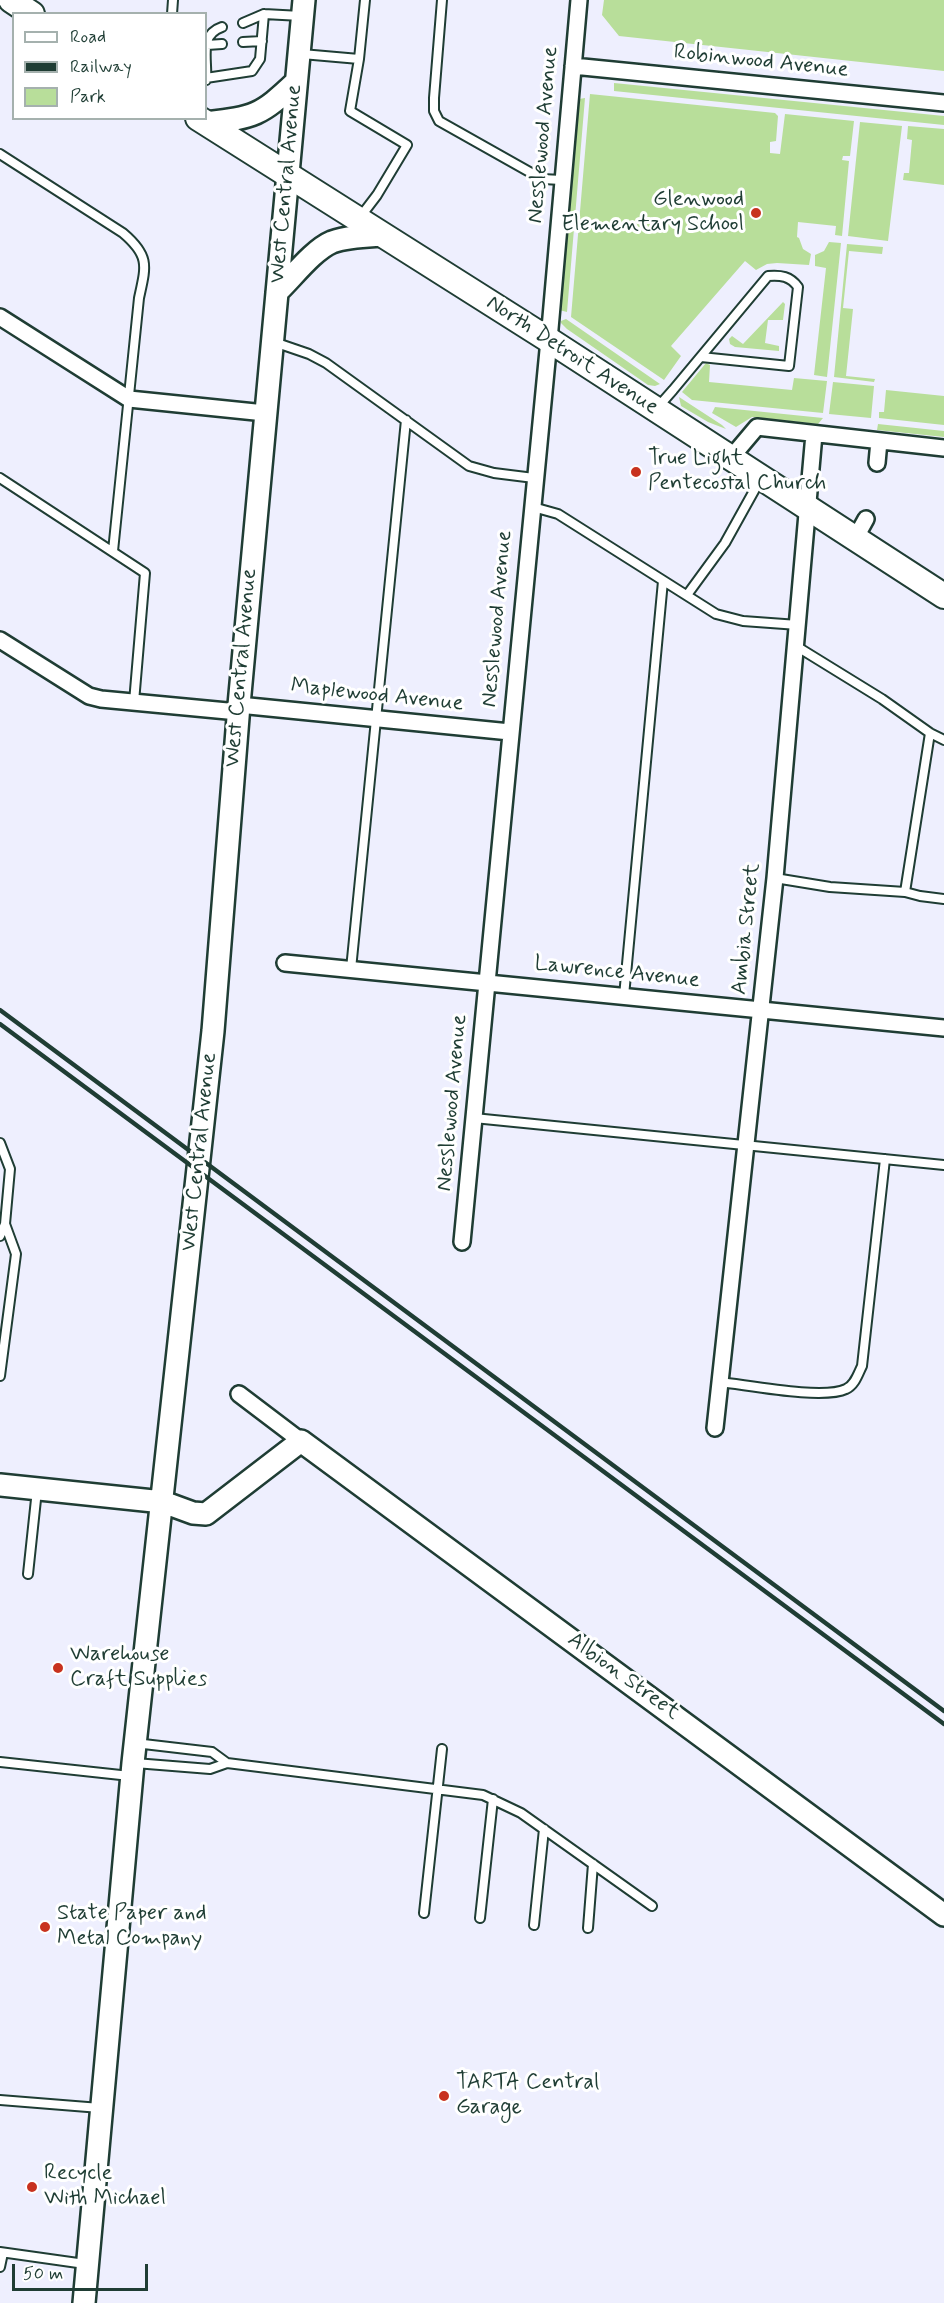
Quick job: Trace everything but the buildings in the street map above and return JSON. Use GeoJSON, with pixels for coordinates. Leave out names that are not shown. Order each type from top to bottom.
{"type":"FeatureCollection","features":[{"type":"Feature","properties":{"kind":"main road"},"geometry":{"type":"LineString","coordinates":[[11,0],[29,12]]}},
{"type":"Feature","properties":{"kind":"main road","name":"West Central Avenue"},"geometry":{"type":"LineString","coordinates":[[84,2303],[133,1760],[213,1030],[238,708],[303,8]]}},
{"type":"Feature","properties":{"kind":"main road"},"geometry":{"type":"LineString","coordinates":[[202,121],[252,116],[269,108],[296,82]]}},
{"type":"Feature","properties":{"kind":"main road","name":"North Detroit Avenue"},"geometry":{"type":"LineString","coordinates":[[202,121],[549,340],[761,479],[808,508],[860,529],[944,597]]}},
{"type":"Feature","properties":{"kind":"main road"},"geometry":{"type":"LineString","coordinates":[[277,292],[316,253],[330,243],[345,238],[383,235]]}},
{"type":"Feature","properties":{"kind":"main road"},"geometry":{"type":"LineString","coordinates":[[0,1485],[163,1502],[192,1513],[206,1514],[301,1441]]}},
{"type":"Feature","properties":{"kind":"main road","name":"Albion Street"},"geometry":{"type":"LineString","coordinates":[[301,1441],[944,1915]]}},
{"type":"Feature","properties":{"kind":"street","name":"Nesslewood Avenue"},"geometry":{"type":"LineString","coordinates":[[462,1242],[531,506],[549,340],[579,0]]}},
{"type":"Feature","properties":{"kind":"street","name":"Robinwood Avenue"},"geometry":{"type":"LineString","coordinates":[[573,66],[944,104]]}},
{"type":"Feature","properties":{"kind":"street"},"geometry":{"type":"LineString","coordinates":[[0,317],[129,399],[265,413]]}},
{"type":"Feature","properties":{"kind":"street"},"geometry":{"type":"LineString","coordinates":[[730,459],[757,428],[944,448]]}},
{"type":"Feature","properties":{"kind":"street","name":"Ambia Street"},"geometry":{"type":"LineString","coordinates":[[715,1428],[775,878],[814,434]]}},
{"type":"Feature","properties":{"kind":"street"},"geometry":{"type":"LineString","coordinates":[[877,463],[879,441]]}},
{"type":"Feature","properties":{"kind":"street","name":"Maplewood Avenue"},"geometry":{"type":"LineString","coordinates":[[0,640],[89,696],[101,699],[376,719],[510,732]]}},
{"type":"Feature","properties":{"kind":"street","name":"Lawrence Avenue"},"geometry":{"type":"LineString","coordinates":[[285,963],[944,1028]]}},
{"type":"Feature","properties":{"kind":"street","name":"Albion Street"},"geometry":{"type":"LineString","coordinates":[[239,1394],[301,1441]]}},
{"type":"Feature","properties":{"kind":"lane"},"geometry":{"type":"LineString","coordinates":[[358,220],[377,195],[407,145],[350,111],[359,59],[365,0]]}},
{"type":"Feature","properties":{"kind":"lane"},"geometry":{"type":"LineString","coordinates":[[442,0],[434,98],[434,111],[439,121],[542,179],[562,180]]}},
{"type":"Feature","properties":{"kind":"lane"},"geometry":{"type":"LineString","coordinates":[[243,23],[264,14],[303,8]]}},
{"type":"Feature","properties":{"kind":"lane"},"geometry":{"type":"LineString","coordinates":[[207,79],[252,71],[260,59],[264,14]]}},
{"type":"Feature","properties":{"kind":"lane"},"geometry":{"type":"LineString","coordinates":[[222,27],[212,30],[207,37],[207,45],[222,44]]}},
{"type":"Feature","properties":{"kind":"lane"},"geometry":{"type":"LineString","coordinates":[[243,42],[262,41]]}},
{"type":"Feature","properties":{"kind":"lane"},"geometry":{"type":"LineString","coordinates":[[299,54],[359,59]]}},
{"type":"Feature","properties":{"kind":"lane"},"geometry":{"type":"LineString","coordinates":[[0,154],[123,233],[135,243],[142,253],[146,266],[139,298],[113,551]]}},
{"type":"Feature","properties":{"kind":"lane"},"geometry":{"type":"LineString","coordinates":[[656,410],[768,276],[789,278],[794,281],[798,287],[789,366],[701,357]]}},
{"type":"Feature","properties":{"kind":"lane"},"geometry":{"type":"LineString","coordinates":[[272,342],[309,354],[326,363],[469,466],[494,473],[534,478]]}},
{"type":"Feature","properties":{"kind":"lane"},"geometry":{"type":"LineString","coordinates":[[351,969],[406,420]]}},
{"type":"Feature","properties":{"kind":"lane"},"geometry":{"type":"LineString","coordinates":[[0,478],[146,573],[134,702]]}},
{"type":"Feature","properties":{"kind":"lane"},"geometry":{"type":"LineString","coordinates":[[687,595],[725,543],[761,479]]}},
{"type":"Feature","properties":{"kind":"lane"},"geometry":{"type":"LineString","coordinates":[[531,506],[558,514],[716,614],[729,618],[798,625]]}},
{"type":"Feature","properties":{"kind":"lane"},"geometry":{"type":"LineString","coordinates":[[624,996],[663,581]]}},
{"type":"Feature","properties":{"kind":"lane"},"geometry":{"type":"LineString","coordinates":[[796,646],[944,740]]}},
{"type":"Feature","properties":{"kind":"lane"},"geometry":{"type":"LineString","coordinates":[[905,892],[930,733]]}},
{"type":"Feature","properties":{"kind":"lane"},"geometry":{"type":"LineString","coordinates":[[775,878],[830,887],[905,892],[944,899]]}},
{"type":"Feature","properties":{"kind":"lane"},"geometry":{"type":"LineString","coordinates":[[474,1118],[944,1165]]}},
{"type":"Feature","properties":{"kind":"lane"},"geometry":{"type":"LineString","coordinates":[[0,1143],[10,1169],[5,1224],[0,1236]]}},
{"type":"Feature","properties":{"kind":"lane"},"geometry":{"type":"LineString","coordinates":[[720,1382],[819,1393],[847,1389],[856,1380],[862,1366],[885,1159]]}},
{"type":"Feature","properties":{"kind":"lane"},"geometry":{"type":"LineString","coordinates":[[0,1376],[16,1254],[5,1224]]}},
{"type":"Feature","properties":{"kind":"lane"},"geometry":{"type":"LineString","coordinates":[[28,1574],[37,1489]]}},
{"type":"Feature","properties":{"kind":"lane"},"geometry":{"type":"LineString","coordinates":[[424,1913],[441,1749]]}},
{"type":"Feature","properties":{"kind":"lane"},"geometry":{"type":"LineString","coordinates":[[0,1762],[133,1760],[212,1752],[227,1762],[483,1795],[521,1813],[652,1906]]}},
{"type":"Feature","properties":{"kind":"lane"},"geometry":{"type":"LineString","coordinates":[[133,1760],[210,1769],[227,1762]]}},
{"type":"Feature","properties":{"kind":"lane"},"geometry":{"type":"LineString","coordinates":[[480,1918],[494,1799]]}},
{"type":"Feature","properties":{"kind":"lane"},"geometry":{"type":"LineString","coordinates":[[534,1925],[544,1829]]}},
{"type":"Feature","properties":{"kind":"lane"},"geometry":{"type":"LineString","coordinates":[[588,1928],[593,1864]]}},
{"type":"Feature","properties":{"kind":"lane"},"geometry":{"type":"LineString","coordinates":[[0,2100],[102,2108]]}},
{"type":"Feature","properties":{"kind":"lane"},"geometry":{"type":"LineString","coordinates":[[0,2267],[1,2253],[87,2264]]}},
{"type":"Feature","properties":{"kind":"green space"},"geometry":{"type":"Polygon","coordinates":[[[604,0],[944,0],[944,71],[619,36],[602,15],[604,0]]]}},
{"type":"Feature","properties":{"kind":"green space"},"geometry":{"type":"Polygon","coordinates":[[[614,83],[944,116],[944,125],[614,91],[614,83]]]}},
{"type":"Feature","properties":{"kind":"green space"},"geometry":{"type":"Polygon","coordinates":[[[590,94],[775,113],[778,116],[776,141],[770,142],[770,153],[780,154],[785,114],[854,121],[850,156],[843,156],[842,160],[849,161],[842,236],[835,235],[836,226],[798,222],[797,237],[803,249],[811,254],[809,265],[777,263],[767,264],[756,270],[745,261],[671,346],[681,356],[664,380],[571,317],[590,94]]]}},
{"type":"Feature","properties":{"kind":"green space"},"geometry":{"type":"Polygon","coordinates":[[[585,98],[567,312],[559,310],[579,99],[585,98]]]}},
{"type":"Feature","properties":{"kind":"green space"},"geometry":{"type":"Polygon","coordinates":[[[860,122],[902,126],[888,241],[848,236],[860,122]]]}},
{"type":"Feature","properties":{"kind":"green space"},"geometry":{"type":"Polygon","coordinates":[[[908,126],[944,129],[944,185],[903,180],[904,173],[909,173],[912,140],[907,139],[908,126]]]}},
{"type":"Feature","properties":{"kind":"green space"},"geometry":{"type":"Polygon","coordinates":[[[829,242],[841,243],[827,377],[814,375],[826,268],[815,266],[815,255],[824,251],[829,242]]]}},
{"type":"Feature","properties":{"kind":"green space"},"geometry":{"type":"Polygon","coordinates":[[[847,244],[883,247],[882,254],[849,251],[843,308],[853,309],[846,376],[875,379],[874,382],[834,377],[847,244]]]}},
{"type":"Feature","properties":{"kind":"green space"},"geometry":{"type":"Polygon","coordinates":[[[783,302],[785,304],[783,320],[768,320],[765,343],[779,346],[779,351],[735,347],[730,344],[729,339],[732,336],[743,344],[783,302]]]}},
{"type":"Feature","properties":{"kind":"green space"},"geometry":{"type":"Polygon","coordinates":[[[566,319],[660,384],[648,385],[567,329],[561,323],[566,319]]]}},
{"type":"Feature","properties":{"kind":"green space"},"geometry":{"type":"Polygon","coordinates":[[[706,363],[710,365],[709,382],[792,390],[794,378],[827,381],[823,413],[692,400],[682,392],[706,363]]]}},
{"type":"Feature","properties":{"kind":"green space"},"geometry":{"type":"Polygon","coordinates":[[[833,382],[874,386],[871,418],[829,414],[833,382]]]}},
{"type":"Feature","properties":{"kind":"green space"},"geometry":{"type":"Polygon","coordinates":[[[886,390],[944,396],[944,425],[879,418],[879,412],[884,412],[886,390]]]}},
{"type":"Feature","properties":{"kind":"green space"},"geometry":{"type":"Polygon","coordinates":[[[679,397],[726,429],[708,422],[681,406],[679,397]]]}},
{"type":"Feature","properties":{"kind":"green space"},"geometry":{"type":"Polygon","coordinates":[[[715,407],[823,418],[818,424],[752,417],[736,427],[712,413],[715,407]]]}},
{"type":"Feature","properties":{"kind":"green space"},"geometry":{"type":"Polygon","coordinates":[[[878,424],[944,431],[944,437],[877,430],[878,424]]]}},
{"type":"Feature","properties":{"kind":"railway"},"geometry":{"type":"LineString","coordinates":[[0,1010],[944,1711]]}},
{"type":"Feature","properties":{"kind":"railway"},"geometry":{"type":"LineString","coordinates":[[0,1024],[944,1724]]}},
{"type":"Feature","properties":{"kind":"place","name":"Glenwood Elementary School"},"geometry":{"type":"Point","coordinates":[756,213]}},
{"type":"Feature","properties":{"kind":"place","name":"True Light Pentecostal Church"},"geometry":{"type":"Point","coordinates":[636,472]}},
{"type":"Feature","properties":{"kind":"place","name":"Warehouse Craft Supplies"},"geometry":{"type":"Point","coordinates":[58,1668]}},
{"type":"Feature","properties":{"kind":"place","name":"State Paper and Metal Company"},"geometry":{"type":"Point","coordinates":[45,1927]}},
{"type":"Feature","properties":{"kind":"place","name":"TARTA Central Garage"},"geometry":{"type":"Point","coordinates":[444,2096]}},
{"type":"Feature","properties":{"kind":"place","name":"Recycle With Michael"},"geometry":{"type":"Point","coordinates":[32,2187]}}]}
